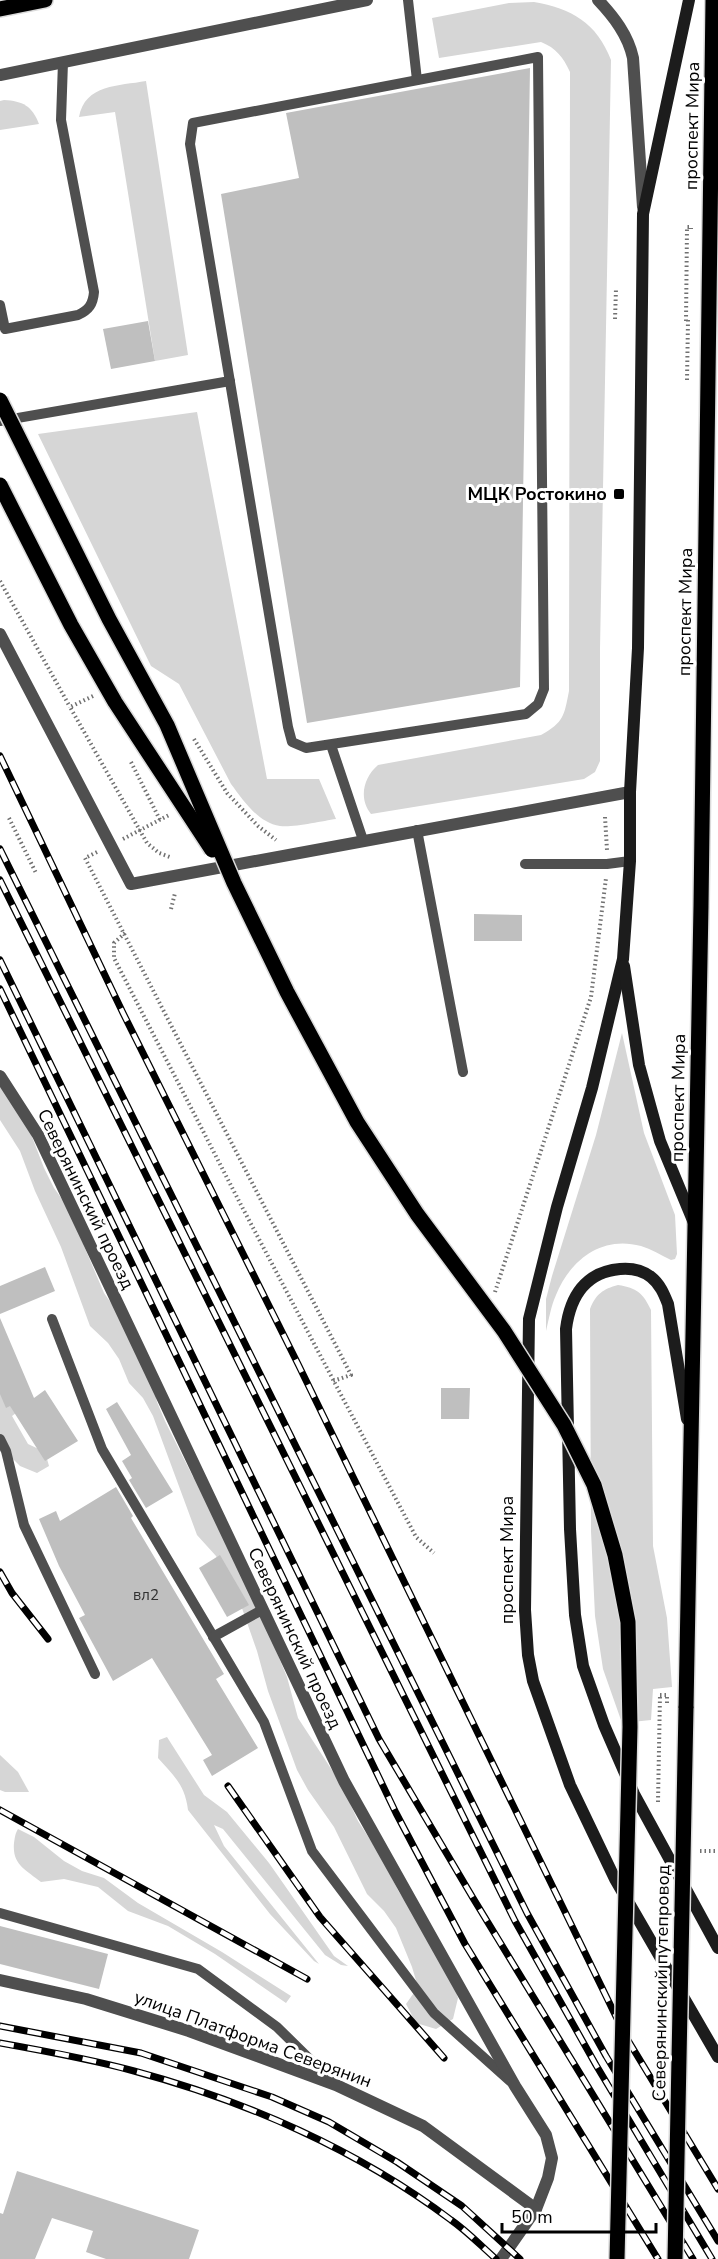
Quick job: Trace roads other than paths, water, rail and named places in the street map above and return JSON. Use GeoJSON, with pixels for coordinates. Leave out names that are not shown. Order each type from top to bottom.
{"type":"FeatureCollection","features":[{"type":"Feature","properties":{"kind":"main road"},"geometry":{"type":"LineString","coordinates":[[0,9],[45,0]]}},
{"type":"Feature","properties":{"kind":"main road","name":"проспект Мира"},"geometry":{"type":"LineString","coordinates":[[688,0],[643,214],[638,648],[630,792],[630,861],[623,959],[592,1088],[557,1207],[529,1319],[525,1610],[528,1654],[533,1681],[570,1785],[615,1879],[718,2057]]}},
{"type":"Feature","properties":{"kind":"main road","name":"проспект Мира"},"geometry":{"type":"LineString","coordinates":[[686,1708],[701,917],[713,0]]}},
{"type":"Feature","properties":{"kind":"main road"},"geometry":{"type":"LineString","coordinates":[[0,400],[109,620],[167,725],[234,883],[287,992],[357,1122],[417,1214],[504,1331],[564,1425],[594,1485],[615,1555],[628,1622],[630,1727],[617,2259]]}},
{"type":"Feature","properties":{"kind":"main road"},"geometry":{"type":"LineString","coordinates":[[0,485],[71,625],[115,702],[234,883]]}},
{"type":"Feature","properties":{"kind":"main road","name":"проспект Мира"},"geometry":{"type":"LineString","coordinates":[[623,959],[639,1065],[660,1141],[694,1225]]}},
{"type":"Feature","properties":{"kind":"main road"},"geometry":{"type":"LineString","coordinates":[[690,1442],[672,1325],[668,1304],[661,1287],[652,1277],[641,1271],[607,1270],[596,1274],[574,1297],[566,1329],[570,1529],[575,1615],[583,1666],[604,1725],[634,1794],[718,1948]]}},
{"type":"Feature","properties":{"kind":"main road","name":"Северянинский путепровод"},"geometry":{"type":"LineString","coordinates":[[675,2259],[686,1708]]}},
{"type":"Feature","properties":{"kind":"street"},"geometry":{"type":"LineString","coordinates":[[0,75],[367,0]]}},
{"type":"Feature","properties":{"kind":"street"},"geometry":{"type":"LineString","coordinates":[[598,0],[623,30],[632,51],[643,214]]}},
{"type":"Feature","properties":{"kind":"street"},"geometry":{"type":"LineString","coordinates":[[0,634],[131,884],[630,792]]}},
{"type":"Feature","properties":{"kind":"street","name":"Северянинский проезд"},"geometry":{"type":"LineString","coordinates":[[0,1076],[38,1135],[344,1781],[515,2085],[546,2135],[552,2158],[548,2178],[536,2209],[501,2259]]}},
{"type":"Feature","properties":{"kind":"street","name":"улица Платформа Северянин"},"geometry":{"type":"LineString","coordinates":[[0,1980],[86,1999],[178,2027],[336,2085],[423,2126],[536,2209]]}},
{"type":"Feature","properties":{"kind":"lane"},"geometry":{"type":"LineString","coordinates":[[408,0],[417,80]]}},
{"type":"Feature","properties":{"kind":"lane"},"geometry":{"type":"LineString","coordinates":[[538,57],[544,689],[538,704],[526,714],[306,748],[292,742],[190,144],[193,123],[417,80],[538,57]]}},
{"type":"Feature","properties":{"kind":"lane"},"geometry":{"type":"LineString","coordinates":[[0,305],[2,329],[78,315],[88,310],[93,300],[94,292],[61,120],[63,62]]}},
{"type":"Feature","properties":{"kind":"lane"},"geometry":{"type":"LineString","coordinates":[[0,421],[230,381]]}},
{"type":"Feature","properties":{"kind":"lane"},"geometry":{"type":"LineString","coordinates":[[331,745],[363,840]]}},
{"type":"Feature","properties":{"kind":"lane"},"geometry":{"type":"LineString","coordinates":[[417,830],[463,1072]]}},
{"type":"Feature","properties":{"kind":"lane"},"geometry":{"type":"LineString","coordinates":[[525,864],[608,864],[630,861]]}},
{"type":"Feature","properties":{"kind":"lane"},"geometry":{"type":"LineString","coordinates":[[52,1319],[102,1449],[264,1722],[312,1851],[434,2013],[515,2085]]}},
{"type":"Feature","properties":{"kind":"lane"},"geometry":{"type":"LineString","coordinates":[[0,1439],[6,1451],[24,1525],[95,1674]]}},
{"type":"Feature","properties":{"kind":"lane"},"geometry":{"type":"LineString","coordinates":[[213,1637],[262,1610]]}},
{"type":"Feature","properties":{"kind":"lane"},"geometry":{"type":"LineString","coordinates":[[0,1913],[198,1969],[277,2027],[336,2085]]}},
{"type":"Feature","properties":{"kind":"railway"},"geometry":{"type":"LineString","coordinates":[[0,756],[123,1013],[298,1364],[626,2037],[718,2189]]}},
{"type":"Feature","properties":{"kind":"railway"},"geometry":{"type":"LineString","coordinates":[[0,849],[527,1913],[606,2056],[718,2241]]}},
{"type":"Feature","properties":{"kind":"railway"},"geometry":{"type":"LineString","coordinates":[[0,880],[515,1921],[596,2065],[712,2259]]}},
{"type":"Feature","properties":{"kind":"railway"},"geometry":{"type":"LineString","coordinates":[[0,960],[379,1739],[693,2259]]}},
{"type":"Feature","properties":{"kind":"railway"},"geometry":{"type":"LineString","coordinates":[[0,989],[396,1813],[465,1944],[658,2259]]}},
{"type":"Feature","properties":{"kind":"railway"},"geometry":{"type":"LineString","coordinates":[[0,1572],[12,1593],[48,1639]]}},
{"type":"Feature","properties":{"kind":"railway"},"geometry":{"type":"LineString","coordinates":[[228,1786],[320,1917],[444,2058]]}},
{"type":"Feature","properties":{"kind":"railway"},"geometry":{"type":"LineString","coordinates":[[0,1810],[307,1979]]}},
{"type":"Feature","properties":{"kind":"railway"},"geometry":{"type":"LineString","coordinates":[[0,2026],[141,2053],[272,2097],[329,2122],[397,2162],[462,2206],[520,2259]]}},
{"type":"Feature","properties":{"kind":"railway"},"geometry":{"type":"LineString","coordinates":[[0,2043],[101,2063],[176,2083],[300,2130],[378,2171],[415,2195],[457,2224],[496,2259]]}},
{"type":"Feature","properties":{"kind":"place","name":"МЦК Ростокино"},"geometry":{"type":"Point","coordinates":[619,494]}}]}
